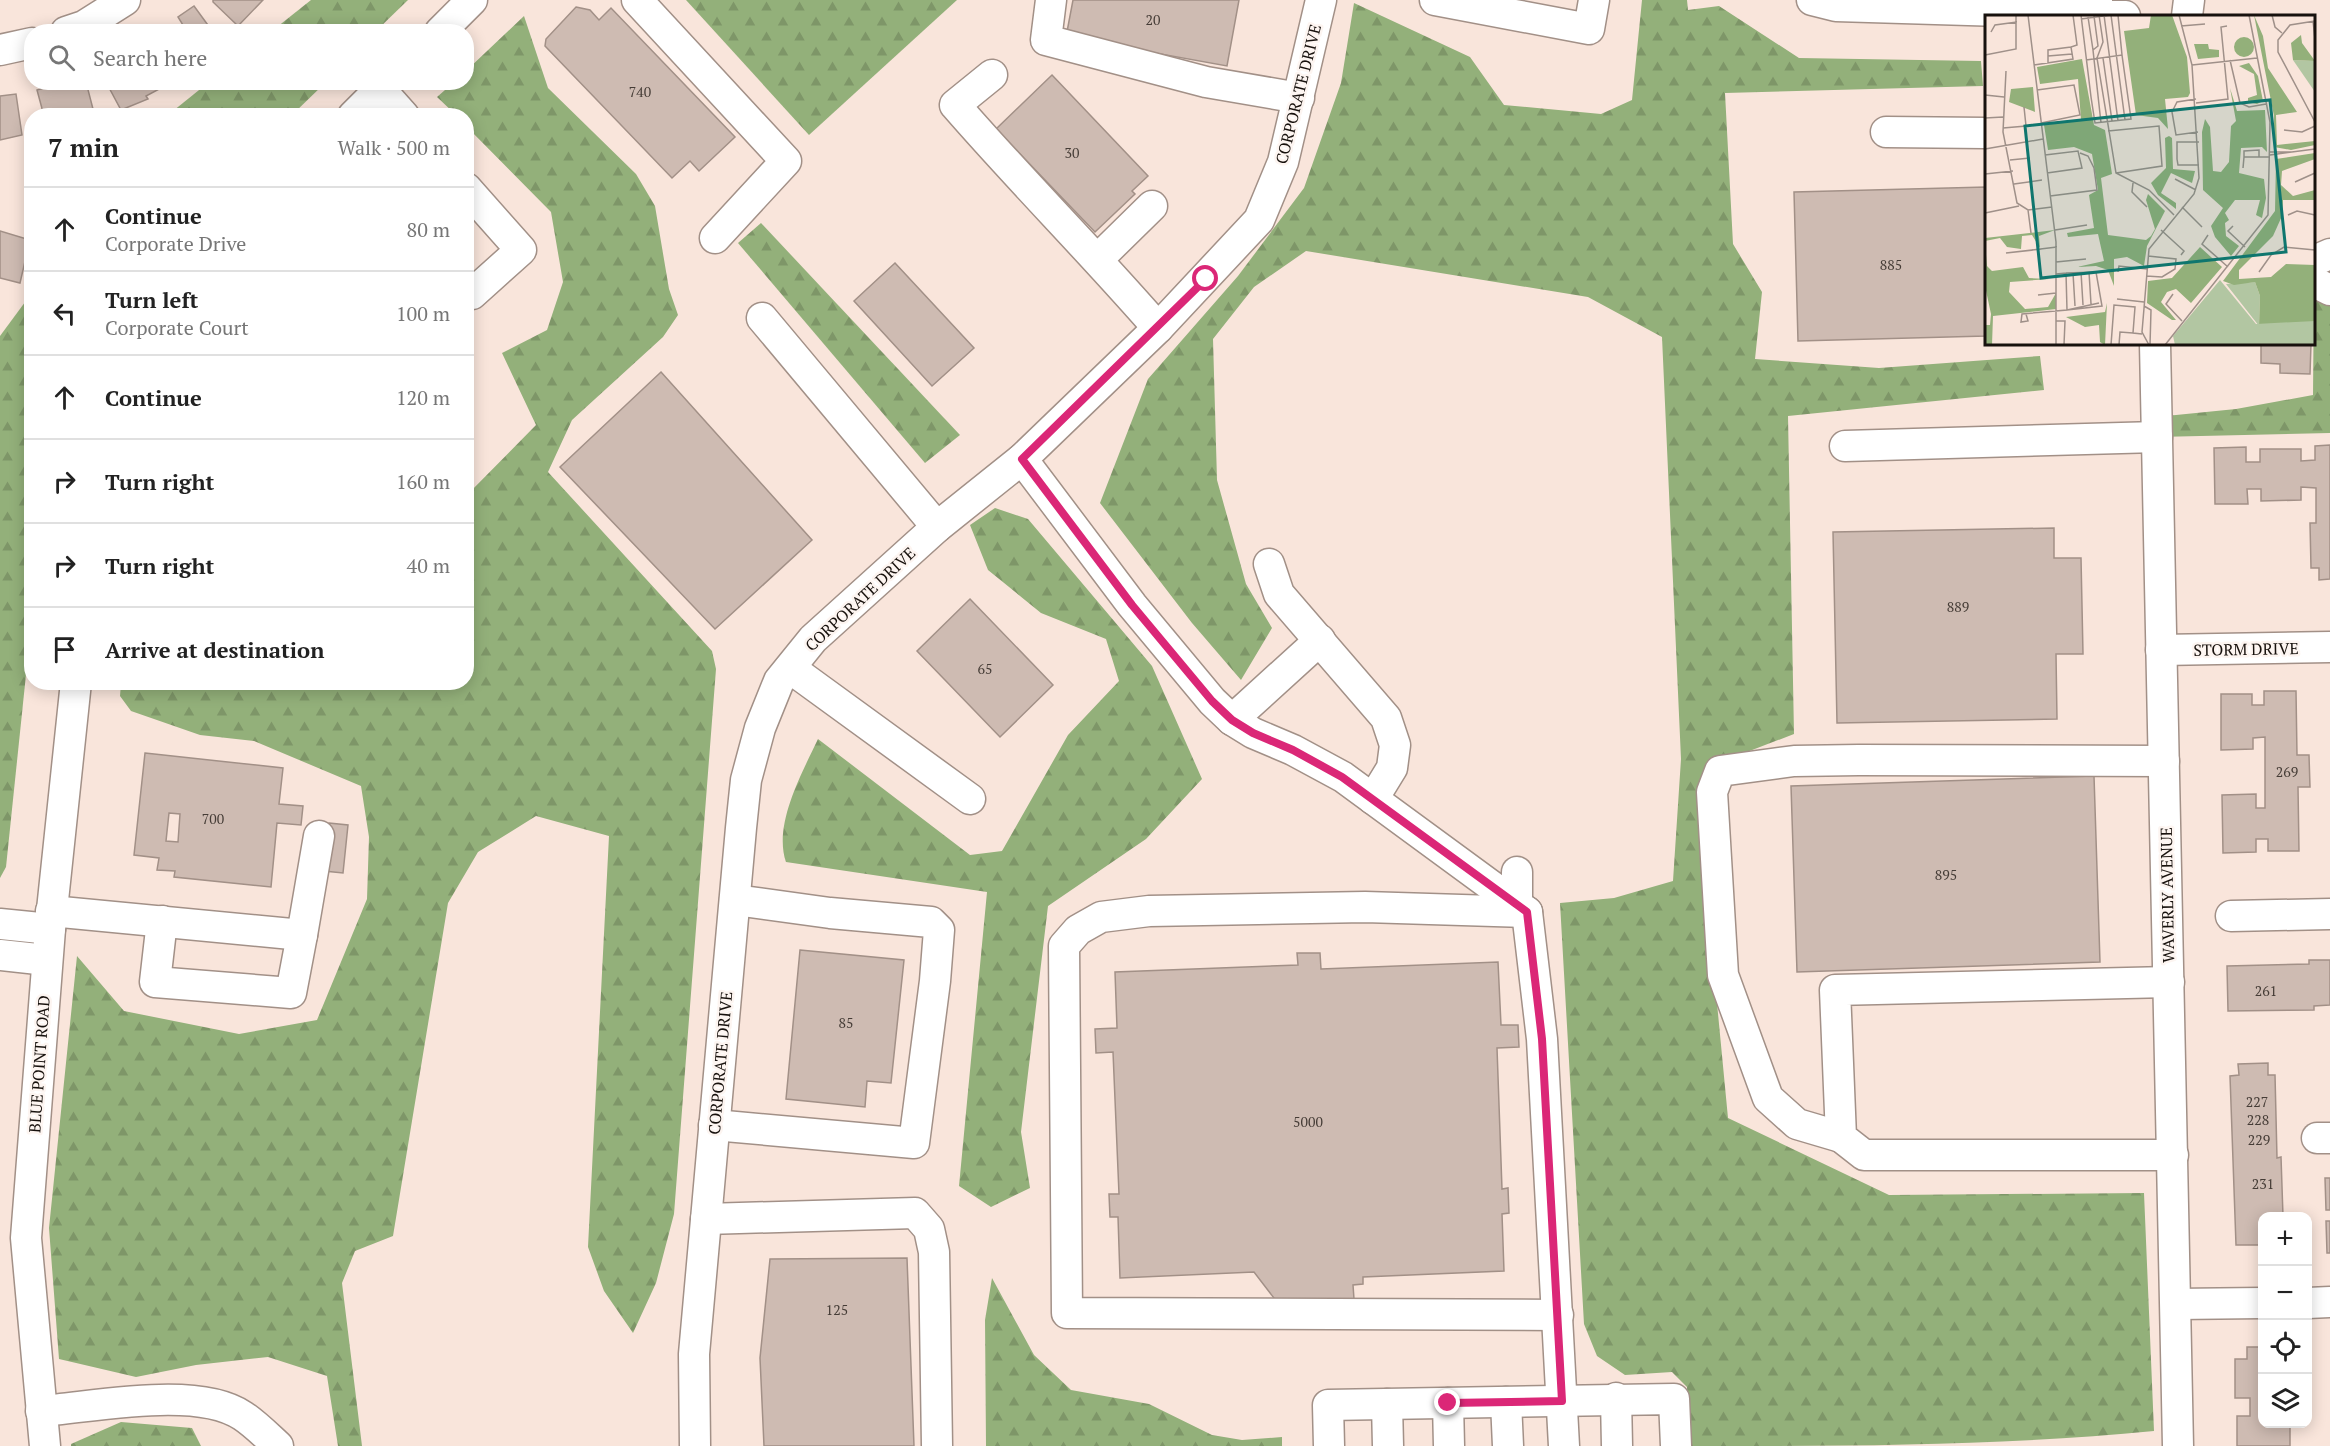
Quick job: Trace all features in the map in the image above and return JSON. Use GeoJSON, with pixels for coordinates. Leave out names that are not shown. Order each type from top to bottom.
{"type":"FeatureCollection","features":[{"type":"Feature","properties":{"kind":"street"},"geometry":{"type":"LineString","coordinates":[[87,24],[125,0]]}},
{"type":"Feature","properties":{"kind":"street"},"geometry":{"type":"LineString","coordinates":[[448,24],[472,0]]}},
{"type":"Feature","properties":{"kind":"street"},"geometry":{"type":"LineString","coordinates":[[637,0],[786,161],[715,238]]}},
{"type":"Feature","properties":{"kind":"street"},"geometry":{"type":"LineString","coordinates":[[1051,0],[1046,40],[1206,82],[1299,98]]}},
{"type":"Feature","properties":{"kind":"street","name":"CORPORATE DRIVE"},"geometry":{"type":"LineString","coordinates":[[695,1446],[694,1354],[746,780],[760,728],[779,681],[813,639],[937,527],[1022,459],[1158,328],[1259,220],[1283,162],[1321,0]]}},
{"type":"Feature","properties":{"kind":"street"},"geometry":{"type":"LineString","coordinates":[[1435,0],[1589,29],[1594,0]]}},
{"type":"Feature","properties":{"kind":"street"},"geometry":{"type":"LineString","coordinates":[[1812,0],[1836,6],[1874,4],[2023,6],[2106,10]]}},
{"type":"Feature","properties":{"kind":"street"},"geometry":{"type":"LineString","coordinates":[[2187,15],[2189,0]]}},
{"type":"Feature","properties":{"kind":"street"},"geometry":{"type":"LineString","coordinates":[[0,50],[24,45]]}},
{"type":"Feature","properties":{"kind":"street"},"geometry":{"type":"LineString","coordinates":[[992,75],[955,105],[997,154],[1098,259],[1158,328]]}},
{"type":"Feature","properties":{"kind":"street"},"geometry":{"type":"LineString","coordinates":[[361,108],[380,90]]}},
{"type":"Feature","properties":{"kind":"street"},"geometry":{"type":"LineString","coordinates":[[387,90],[399,108]]}},
{"type":"Feature","properties":{"kind":"street"},"geometry":{"type":"LineString","coordinates":[[1886,132],[1985,132]]}},
{"type":"Feature","properties":{"kind":"street"},"geometry":{"type":"LineString","coordinates":[[474,197],[521,250],[474,292]]}},
{"type":"Feature","properties":{"kind":"street"},"geometry":{"type":"LineString","coordinates":[[1098,259],[1152,206]]}},
{"type":"Feature","properties":{"kind":"street"},"geometry":{"type":"LineString","coordinates":[[2315,260],[2330,254]]}},
{"type":"Feature","properties":{"kind":"street"},"geometry":{"type":"LineString","coordinates":[[2315,283],[2330,290]]}},
{"type":"Feature","properties":{"kind":"street"},"geometry":{"type":"LineString","coordinates":[[762,318],[937,527]]}},
{"type":"Feature","properties":{"kind":"street","name":"WAVERLY AVENUE"},"geometry":{"type":"LineString","coordinates":[[2155,345],[2178,1446]]}},
{"type":"Feature","properties":{"kind":"street"},"geometry":{"type":"LineString","coordinates":[[1845,446],[2157,437]]}},
{"type":"Feature","properties":{"kind":"street"},"geometry":{"type":"LineString","coordinates":[[1022,459],[1132,605],[1222,710],[1253,733],[1293,750],[1342,777],[1461,854],[1522,908]]}},
{"type":"Feature","properties":{"kind":"street"},"geometry":{"type":"LineString","coordinates":[[1269,564],[1279,594],[1386,718],[1395,745],[1392,768],[1373,799]]}},
{"type":"Feature","properties":{"kind":"street"},"geometry":{"type":"LineString","coordinates":[[1222,710],[1320,640]]}},
{"type":"Feature","properties":{"kind":"street","name":"STORM DRIVE"},"geometry":{"type":"LineString","coordinates":[[2162,650],[2330,647]]}},
{"type":"Feature","properties":{"kind":"street"},"geometry":{"type":"LineString","coordinates":[[789,668],[970,799]]}},
{"type":"Feature","properties":{"kind":"street","name":"BLUE POINT ROAD"},"geometry":{"type":"LineString","coordinates":[[45,1446],[26,1238],[50,920],[75,690]]}},
{"type":"Feature","properties":{"kind":"street"},"geometry":{"type":"LineString","coordinates":[[2164,761],[1816,761],[1720,771],[1712,792],[1723,975],[1768,1098],[1797,1124],[1840,1137],[1864,1155],[1874,1156],[2173,1155]]}},
{"type":"Feature","properties":{"kind":"street"},"geometry":{"type":"LineString","coordinates":[[162,921],[155,982],[291,993],[318,836]]}},
{"type":"Feature","properties":{"kind":"street"},"geometry":{"type":"LineString","coordinates":[[1517,872],[1542,1039],[1564,1446]]}},
{"type":"Feature","properties":{"kind":"street"},"geometry":{"type":"LineString","coordinates":[[714,1125],[914,1143],[935,981],[939,930],[931,922],[830,913],[735,900]]}},
{"type":"Feature","properties":{"kind":"street"},"geometry":{"type":"LineString","coordinates":[[1522,908],[1149,910],[1101,917],[1078,930],[1064,946],[1067,1313],[1558,1315]]}},
{"type":"Feature","properties":{"kind":"street"},"geometry":{"type":"LineString","coordinates":[[2231,916],[2330,914]]}},
{"type":"Feature","properties":{"kind":"street"},"geometry":{"type":"LineString","coordinates":[[0,924],[50,920],[162,921],[302,935]]}},
{"type":"Feature","properties":{"kind":"street"},"geometry":{"type":"LineString","coordinates":[[0,955],[47,960]]}},
{"type":"Feature","properties":{"kind":"street"},"geometry":{"type":"LineString","coordinates":[[1840,1137],[1835,990],[2169,982]]}},
{"type":"Feature","properties":{"kind":"street"},"geometry":{"type":"LineString","coordinates":[[706,1219],[915,1213],[930,1229],[934,1252],[937,1446]]}},
{"type":"Feature","properties":{"kind":"street"},"geometry":{"type":"LineString","coordinates":[[2312,1303],[2330,1302]]}},
{"type":"Feature","properties":{"kind":"street"},"geometry":{"type":"LineString","coordinates":[[2176,1304],[2258,1303]]}},
{"type":"Feature","properties":{"kind":"street"},"geometry":{"type":"LineString","coordinates":[[1616,1398],[1617,1446]]}},
{"type":"Feature","properties":{"kind":"street"},"geometry":{"type":"LineString","coordinates":[[1329,1446],[1328,1405],[1616,1398],[1674,1399],[1676,1446]]}},
{"type":"Feature","properties":{"kind":"street"},"geometry":{"type":"LineString","coordinates":[[41,1411],[175,1399],[203,1402],[241,1414],[278,1446]]}},
{"type":"Feature","properties":{"kind":"street"},"geometry":{"type":"LineString","coordinates":[[1506,1402],[1508,1446]]}},
{"type":"Feature","properties":{"kind":"street"},"geometry":{"type":"LineString","coordinates":[[1448,1403],[1449,1446]]}},
{"type":"Feature","properties":{"kind":"street"},"geometry":{"type":"LineString","coordinates":[[1387,1404],[1388,1446]]}},
{"type":"Feature","properties":{"kind":"green space"},"geometry":{"type":"Polygon","coordinates":[[[311,0],[408,0],[383,24],[281,24],[311,0]]]}},
{"type":"Feature","properties":{"kind":"green space"},"geometry":{"type":"Polygon","coordinates":[[[686,0],[957,0],[809,135],[686,0]]]}},
{"type":"Feature","properties":{"kind":"green space"},"geometry":{"type":"Polygon","coordinates":[[[1642,0],[1687,0],[1688,10],[1719,6],[1799,58],[1981,61],[1983,86],[1725,93],[1733,244],[1762,292],[1755,359],[1879,368],[2040,356],[2044,390],[1788,416],[1794,734],[1708,767],[1703,857],[1728,1118],[1889,1195],[2144,1193],[2154,1431],[1981,1442],[1689,1446],[1687,1387],[1672,1372],[1625,1375],[1597,1356],[1584,1324],[1560,903],[1614,898],[1673,881],[1681,759],[1662,337],[1588,297],[1306,251],[1254,287],[1213,339],[1217,480],[1246,584],[1272,628],[1241,680],[1192,623],[1100,503],[1148,379],[1238,276],[1304,188],[1341,83],[1354,3],[1470,57],[1504,105],[1601,114],[1632,100],[1642,0]]]}},
{"type":"Feature","properties":{"kind":"green space"},"geometry":{"type":"Polygon","coordinates":[[[524,16],[548,88],[636,174],[655,206],[669,289],[678,315],[663,337],[572,420],[548,472],[712,651],[716,669],[674,1214],[656,1283],[633,1333],[604,1291],[588,1247],[609,836],[536,816],[478,852],[448,903],[393,1236],[355,1251],[342,1283],[362,1446],[338,1446],[327,1376],[268,1357],[196,1365],[136,1377],[59,1359],[49,1228],[77,956],[124,1011],[239,1034],[317,1020],[367,899],[369,837],[361,786],[254,741],[200,735],[131,711],[120,696],[120,690],[474,690],[474,488],[536,425],[502,353],[547,330],[563,282],[551,212],[474,134],[474,108],[449,108],[437,97],[445,90],[474,90],[474,63],[524,16]]]}},
{"type":"Feature","properties":{"kind":"green space"},"geometry":{"type":"Polygon","coordinates":[[[199,90],[318,90],[299,108],[177,108],[199,90]]]}},
{"type":"Feature","properties":{"kind":"green space"},"geometry":{"type":"Polygon","coordinates":[[[761,223],[960,435],[925,463],[738,243],[761,223]]]}},
{"type":"Feature","properties":{"kind":"green space"},"geometry":{"type":"Polygon","coordinates":[[[2315,282],[2330,290],[2330,433],[2157,437],[2156,417],[2236,409],[2313,395],[2315,282]]]}},
{"type":"Feature","properties":{"kind":"green space"},"geometry":{"type":"Polygon","coordinates":[[[24,303],[24,690],[6,867],[0,878],[0,336],[24,303]]]}},
{"type":"Feature","properties":{"kind":"green space"},"geometry":{"type":"Polygon","coordinates":[[[995,508],[1028,519],[1152,666],[1202,779],[1146,839],[1048,906],[1021,1132],[1030,1188],[991,1207],[959,1186],[987,892],[786,862],[783,832],[791,799],[818,739],[970,855],[1002,851],[1068,735],[1119,681],[1106,639],[1041,613],[988,570],[970,525],[995,508]]]}},
{"type":"Feature","properties":{"kind":"green space"},"geometry":{"type":"Polygon","coordinates":[[[992,1278],[1034,1355],[1071,1390],[1149,1404],[1212,1435],[1242,1440],[1282,1437],[1282,1446],[986,1446],[985,1320],[992,1278]]]}},
{"type":"Feature","properties":{"kind":"green space"},"geometry":{"type":"Polygon","coordinates":[[[121,1422],[192,1428],[201,1446],[71,1446],[71,1444],[121,1422]]]}},
{"type":"Feature","properties":{"kind":"building"},"geometry":{"type":"Polygon","coordinates":[[[213,0],[263,0],[240,24],[236,24],[213,0]]]}},
{"type":"Feature","properties":{"kind":"building"},"geometry":{"type":"Polygon","coordinates":[[[1073,0],[1239,0],[1227,66],[1066,37],[1073,0]]]}},
{"type":"Feature","properties":{"kind":"building"},"geometry":{"type":"Polygon","coordinates":[[[194,6],[207,24],[182,24],[178,17],[194,6]]]}},
{"type":"Feature","properties":{"kind":"building"},"geometry":{"type":"Polygon","coordinates":[[[576,7],[590,10],[599,20],[611,8],[735,137],[699,171],[690,161],[672,178],[545,46],[546,39],[576,7]]]}},
{"type":"Feature","properties":{"kind":"building"},"geometry":{"type":"Polygon","coordinates":[[[1052,75],[1148,176],[1132,191],[1135,194],[1095,232],[996,129],[1052,75]]]}},
{"type":"Feature","properties":{"kind":"building"},"geometry":{"type":"Polygon","coordinates":[[[37,90],[88,90],[93,108],[42,108],[37,90]]]}},
{"type":"Feature","properties":{"kind":"building"},"geometry":{"type":"Polygon","coordinates":[[[110,90],[157,90],[146,96],[148,99],[126,108],[120,108],[110,90]]]}},
{"type":"Feature","properties":{"kind":"building"},"geometry":{"type":"Polygon","coordinates":[[[16,94],[22,135],[0,140],[0,96],[16,94]]]}},
{"type":"Feature","properties":{"kind":"building"},"geometry":{"type":"Polygon","coordinates":[[[1985,187],[1985,336],[1798,341],[1794,192],[1985,187]]]}},
{"type":"Feature","properties":{"kind":"building"},"geometry":{"type":"Polygon","coordinates":[[[0,231],[24,238],[24,266],[20,283],[0,278],[0,231]]]}},
{"type":"Feature","properties":{"kind":"building"},"geometry":{"type":"Polygon","coordinates":[[[895,263],[974,348],[932,386],[854,301],[895,263]]]}},
{"type":"Feature","properties":{"kind":"building"},"geometry":{"type":"Polygon","coordinates":[[[2261,345],[2311,345],[2310,374],[2280,373],[2280,364],[2261,363],[2261,345]]]}},
{"type":"Feature","properties":{"kind":"building"},"geometry":{"type":"Polygon","coordinates":[[[661,372],[812,540],[715,629],[560,467],[661,372]]]}},
{"type":"Feature","properties":{"kind":"building"},"geometry":{"type":"Polygon","coordinates":[[[2330,445],[2330,579],[2319,580],[2319,568],[2311,568],[2310,523],[2316,523],[2316,488],[2301,487],[2301,500],[2261,501],[2261,489],[2247,489],[2248,504],[2215,504],[2214,448],[2246,447],[2246,462],[2260,462],[2260,449],[2301,449],[2301,461],[2315,460],[2315,446],[2330,445]]]}},
{"type":"Feature","properties":{"kind":"building"},"geometry":{"type":"Polygon","coordinates":[[[2054,528],[2054,558],[2081,558],[2083,654],[2056,654],[2057,719],[1837,723],[1833,532],[2054,528]]]}},
{"type":"Feature","properties":{"kind":"building"},"geometry":{"type":"Polygon","coordinates":[[[970,599],[1053,685],[1000,737],[917,651],[970,599]]]}},
{"type":"Feature","properties":{"kind":"building"},"geometry":{"type":"Polygon","coordinates":[[[2264,691],[2296,691],[2297,755],[2309,755],[2310,787],[2298,787],[2299,851],[2268,851],[2268,839],[2256,839],[2256,852],[2223,853],[2222,795],[2256,794],[2256,808],[2265,808],[2265,737],[2253,738],[2253,749],[2221,750],[2221,694],[2252,694],[2252,705],[2264,705],[2264,691]]]}},
{"type":"Feature","properties":{"kind":"building"},"geometry":{"type":"Polygon","coordinates":[[[145,753],[283,768],[279,804],[303,806],[301,825],[277,823],[271,887],[174,877],[175,871],[157,870],[159,858],[134,855],[145,753]],[[169,813],[166,841],[178,842],[180,814],[169,813]]]}},
{"type":"Feature","properties":{"kind":"building"},"geometry":{"type":"Polygon","coordinates":[[[2094,776],[2100,962],[1797,972],[1791,786],[2094,776]]]}},
{"type":"Feature","properties":{"kind":"building"},"geometry":{"type":"Polygon","coordinates":[[[329,823],[348,825],[343,873],[324,871],[329,823]]]}},
{"type":"Feature","properties":{"kind":"building"},"geometry":{"type":"Polygon","coordinates":[[[800,950],[904,960],[891,1083],[867,1081],[865,1107],[786,1099],[800,950]]]}},
{"type":"Feature","properties":{"kind":"building"},"geometry":{"type":"Polygon","coordinates":[[[1297,953],[1320,953],[1321,969],[1498,962],[1501,1025],[1518,1025],[1519,1047],[1497,1048],[1502,1189],[1508,1188],[1509,1213],[1502,1214],[1504,1271],[1363,1277],[1363,1284],[1353,1285],[1354,1299],[1277,1302],[1254,1272],[1120,1278],[1118,1217],[1110,1217],[1109,1194],[1119,1194],[1113,1052],[1096,1053],[1095,1029],[1117,1028],[1115,972],[1298,965],[1297,953]]]}},
{"type":"Feature","properties":{"kind":"building"},"geometry":{"type":"Polygon","coordinates":[[[2309,960],[2330,960],[2330,1005],[2314,1006],[2314,1010],[2228,1011],[2227,966],[2309,964],[2309,960]]]}},
{"type":"Feature","properties":{"kind":"building"},"geometry":{"type":"Polygon","coordinates":[[[2268,1063],[2268,1075],[2275,1075],[2277,1158],[2281,1157],[2283,1212],[2258,1212],[2258,1245],[2236,1245],[2230,1076],[2239,1075],[2238,1064],[2268,1063]]]}},
{"type":"Feature","properties":{"kind":"building"},"geometry":{"type":"Polygon","coordinates":[[[2325,1178],[2330,1178],[2330,1210],[2326,1210],[2325,1178]]]}},
{"type":"Feature","properties":{"kind":"building"},"geometry":{"type":"Polygon","coordinates":[[[2326,1221],[2330,1221],[2330,1253],[2327,1253],[2326,1221]]]}},
{"type":"Feature","properties":{"kind":"building"},"geometry":{"type":"Polygon","coordinates":[[[907,1258],[914,1446],[764,1446],[760,1358],[770,1259],[907,1258]]]}},
{"type":"Feature","properties":{"kind":"building"},"geometry":{"type":"Polygon","coordinates":[[[2247,1347],[2258,1347],[2258,1428],[2290,1428],[2290,1446],[2237,1446],[2237,1416],[2250,1416],[2250,1398],[2235,1398],[2235,1359],[2247,1359],[2247,1347]]]}},
{"type":"Feature","properties":{"kind":"route"},"geometry":{"type":"LineString","coordinates":[[1206,279],[1022,459],[1132,605],[1212,701],[1232,720],[1253,733],[1293,750],[1342,777],[1444,854],[1527,912],[1542,1039],[1562,1401],[1448,1403]]}}]}
